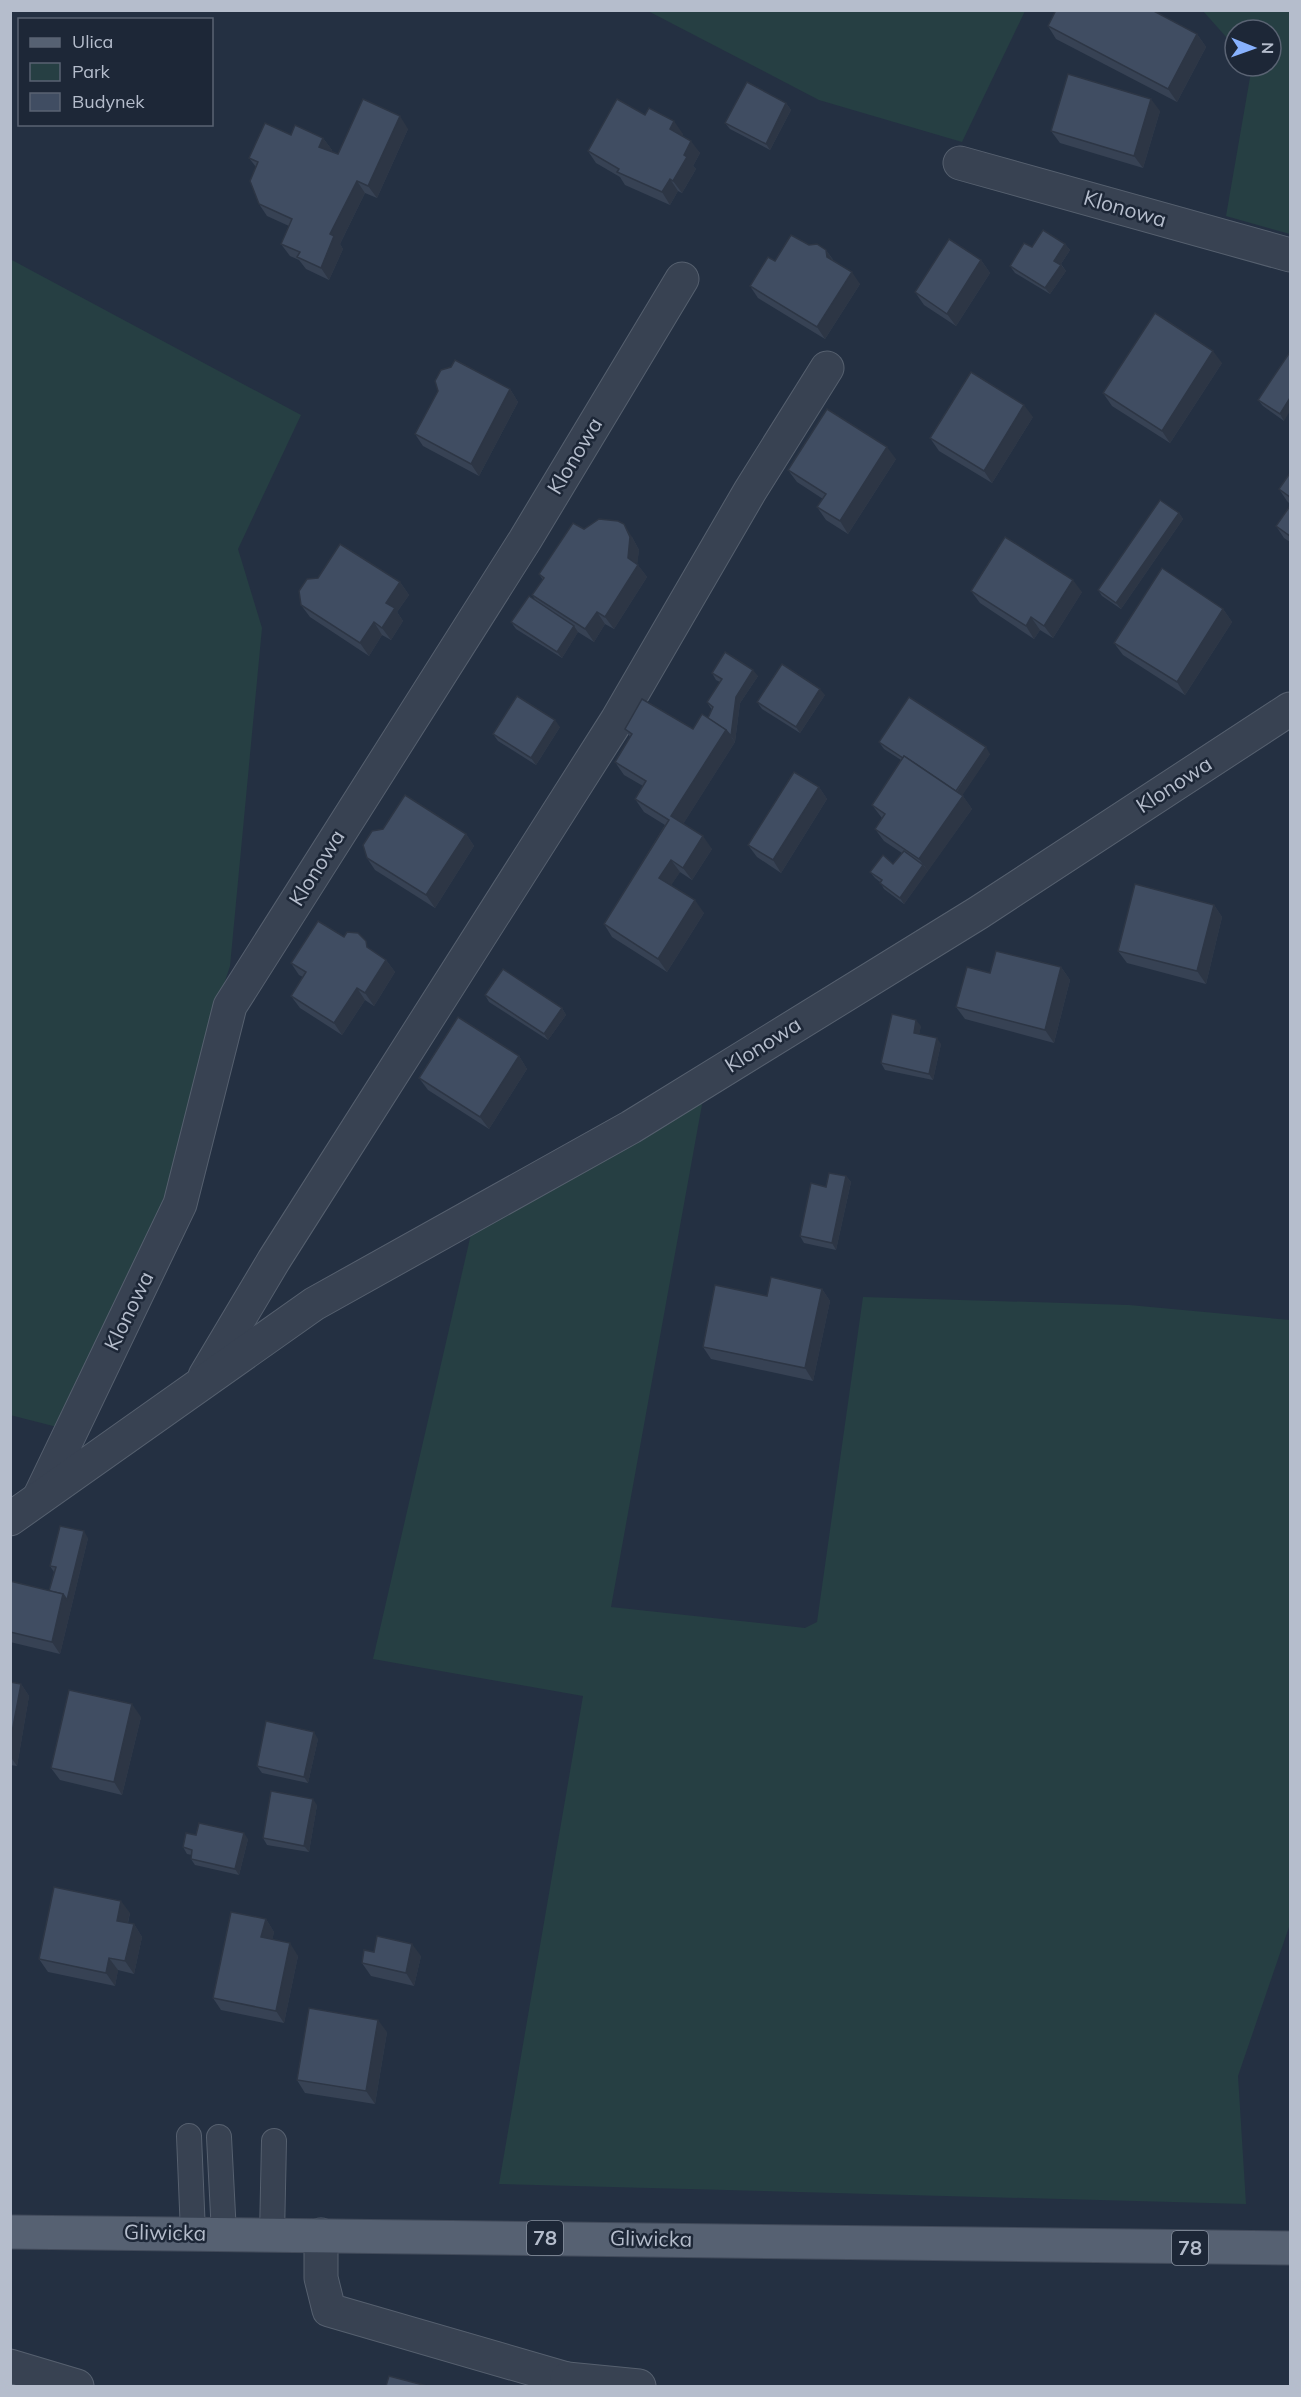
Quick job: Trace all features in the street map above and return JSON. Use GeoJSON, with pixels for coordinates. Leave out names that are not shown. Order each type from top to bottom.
{"type":"FeatureCollection","features":[{"type":"Feature","properties":{"kind":"main road","name":"Gliwicka"},"geometry":{"type":"LineString","coordinates":[[10,2232],[1290,2248]]}},
{"type":"Feature","properties":{"kind":"street","name":"Klonowa"},"geometry":{"type":"LineString","coordinates":[[960,163],[1290,255]]}},
{"type":"Feature","properties":{"kind":"street","name":"Klonowa"},"geometry":{"type":"LineString","coordinates":[[39,1498],[180,1204],[230,1006],[525,540],[682,279]]}},
{"type":"Feature","properties":{"kind":"street","name":"Klonowa"},"geometry":{"type":"LineString","coordinates":[[198,1388],[274,1260],[617,720],[750,492],[827,368]]}},
{"type":"Feature","properties":{"kind":"street","name":"Klonowa"},"geometry":{"type":"LineString","coordinates":[[10,1519],[315,1304],[650,1115],[978,913],[1290,709]]}},
{"type":"Feature","properties":{"kind":"street"},"geometry":{"type":"LineString","coordinates":[[321,2235],[321,2278],[329,2310],[567,2383],[639,2386]]}},
{"type":"Feature","properties":{"kind":"street"},"geometry":{"type":"LineString","coordinates":[[10,2366],[77,2386]]}},
{"type":"Feature","properties":{"kind":"lane"},"geometry":{"type":"LineString","coordinates":[[189,2136],[208,2234]]}},
{"type":"Feature","properties":{"kind":"lane"},"geometry":{"type":"LineString","coordinates":[[208,2234],[219,2137]]}},
{"type":"Feature","properties":{"kind":"lane"},"geometry":{"type":"LineString","coordinates":[[272,2235],[274,2141]]}},
{"type":"Feature","properties":{"kind":"green space"},"geometry":{"type":"Polygon","coordinates":[[[1025,10],[962,142],[819,100],[648,11],[1025,10]]]}},
{"type":"Feature","properties":{"kind":"green space"},"geometry":{"type":"Polygon","coordinates":[[[1203,11],[1290,11],[1290,234],[1226,216],[1250,78],[1283,78],[1283,18],[1223,18],[1223,34],[1203,11]]]}},
{"type":"Feature","properties":{"kind":"green space"},"geometry":{"type":"Polygon","coordinates":[[[10,259],[301,415],[238,549],[262,628],[230,966],[212,1020],[162,1219],[61,1428],[10,1415],[10,259]]]}},
{"type":"Feature","properties":{"kind":"green space"},"geometry":{"type":"Polygon","coordinates":[[[703,1099],[611,1607],[805,1628],[817,1622],[863,1297],[1129,1305],[1290,1320],[1290,1924],[1238,2076],[1246,2204],[499,2184],[583,1696],[373,1659],[471,1234],[703,1099]]]}},
{"type":"Feature","properties":{"kind":"building"},"geometry":{"type":"Polygon","coordinates":[[[1056,10],[1152,10],[1197,34],[1168,89],[1048,26],[1056,10]]]}},
{"type":"Feature","properties":{"kind":"building"},"geometry":{"type":"Polygon","coordinates":[[[1068,74],[1151,99],[1134,156],[1051,131],[1068,74]]]}},
{"type":"Feature","properties":{"kind":"building"},"geometry":{"type":"Polygon","coordinates":[[[747,82],[786,103],[766,144],[725,123],[747,82]]]}},
{"type":"Feature","properties":{"kind":"building"},"geometry":{"type":"Polygon","coordinates":[[[363,99],[400,116],[368,186],[357,181],[330,234],[334,236],[321,268],[297,257],[300,252],[281,244],[292,219],[259,204],[250,181],[258,162],[249,158],[265,123],[291,135],[295,125],[323,138],[319,147],[338,154],[363,99]]]}},
{"type":"Feature","properties":{"kind":"building"},"geometry":{"type":"Polygon","coordinates":[[[617,99],[645,115],[649,108],[674,121],[670,129],[691,141],[684,155],[687,157],[673,181],[670,179],[662,192],[617,172],[619,169],[588,151],[617,99]]]}},
{"type":"Feature","properties":{"kind":"building"},"geometry":{"type":"Polygon","coordinates":[[[1043,230],[1065,244],[1054,261],[1061,265],[1045,288],[1010,266],[1024,243],[1032,247],[1043,230]]]}},
{"type":"Feature","properties":{"kind":"building"},"geometry":{"type":"Polygon","coordinates":[[[791,235],[809,245],[817,244],[826,250],[827,257],[852,272],[817,327],[750,286],[768,257],[775,261],[791,235]]]}},
{"type":"Feature","properties":{"kind":"building"},"geometry":{"type":"Polygon","coordinates":[[[949,239],[981,260],[947,314],[915,292],[949,239]]]}},
{"type":"Feature","properties":{"kind":"building"},"geometry":{"type":"Polygon","coordinates":[[[1155,313],[1213,351],[1162,431],[1103,393],[1155,313]]]}},
{"type":"Feature","properties":{"kind":"building"},"geometry":{"type":"Polygon","coordinates":[[[1290,352],[1290,398],[1280,414],[1258,400],[1290,352]]]}},
{"type":"Feature","properties":{"kind":"building"},"geometry":{"type":"Polygon","coordinates":[[[455,360],[510,389],[471,464],[415,434],[438,391],[435,381],[441,370],[451,367],[455,360]]]}},
{"type":"Feature","properties":{"kind":"building"},"geometry":{"type":"Polygon","coordinates":[[[971,372],[1024,405],[984,471],[930,438],[971,372]]]}},
{"type":"Feature","properties":{"kind":"building"},"geometry":{"type":"Polygon","coordinates":[[[827,409],[887,447],[840,521],[817,507],[826,494],[788,470],[827,409]]]}},
{"type":"Feature","properties":{"kind":"building"},"geometry":{"type":"Polygon","coordinates":[[[1290,473],[1290,497],[1279,489],[1290,473]]]}},
{"type":"Feature","properties":{"kind":"building"},"geometry":{"type":"Polygon","coordinates":[[[1160,500],[1179,513],[1116,603],[1098,590],[1160,500]]]}},
{"type":"Feature","properties":{"kind":"building"},"geometry":{"type":"Polygon","coordinates":[[[1290,506],[1290,536],[1276,526],[1290,506]]]}},
{"type":"Feature","properties":{"kind":"building"},"geometry":{"type":"Polygon","coordinates":[[[599,519],[624,524],[630,537],[628,558],[638,565],[605,617],[597,612],[585,629],[532,595],[544,578],[539,574],[573,523],[584,529],[599,519]]]}},
{"type":"Feature","properties":{"kind":"building"},"geometry":{"type":"Polygon","coordinates":[[[1005,537],[1073,580],[1044,626],[1031,617],[1026,626],[971,591],[1005,537]]]}},
{"type":"Feature","properties":{"kind":"building"},"geometry":{"type":"Polygon","coordinates":[[[340,544],[400,582],[386,603],[395,608],[382,628],[374,622],[360,643],[301,605],[299,591],[307,579],[318,578],[340,544]]]}},
{"type":"Feature","properties":{"kind":"building"},"geometry":{"type":"Polygon","coordinates":[[[1162,568],[1223,609],[1177,682],[1114,643],[1162,568]]]}},
{"type":"Feature","properties":{"kind":"building"},"geometry":{"type":"Polygon","coordinates":[[[529,596],[574,626],[557,652],[511,622],[529,596]]]}},
{"type":"Feature","properties":{"kind":"building"},"geometry":{"type":"Polygon","coordinates":[[[725,652],[753,670],[736,697],[731,736],[708,718],[713,707],[707,702],[722,679],[712,673],[725,652]]]}},
{"type":"Feature","properties":{"kind":"building"},"geometry":{"type":"Polygon","coordinates":[[[782,664],[820,689],[796,727],[757,702],[782,664]]]}},
{"type":"Feature","properties":{"kind":"building"},"geometry":{"type":"Polygon","coordinates":[[[517,696],[555,720],[531,758],[493,734],[517,696]]]}},
{"type":"Feature","properties":{"kind":"building"},"geometry":{"type":"Polygon","coordinates":[[[909,697],[986,747],[956,791],[879,742],[909,697]]]}},
{"type":"Feature","properties":{"kind":"building"},"geometry":{"type":"Polygon","coordinates":[[[642,699],[693,729],[702,714],[726,730],[671,816],[703,836],[683,868],[671,860],[659,878],[695,900],[658,959],[604,924],[669,820],[635,799],[646,781],[615,762],[632,734],[625,729],[642,699]]]}},
{"type":"Feature","properties":{"kind":"building"},"geometry":{"type":"Polygon","coordinates":[[[904,756],[963,796],[919,859],[875,829],[885,814],[872,805],[904,756]]]}},
{"type":"Feature","properties":{"kind":"building"},"geometry":{"type":"Polygon","coordinates":[[[794,772],[819,787],[773,860],[748,845],[794,772]]]}},
{"type":"Feature","properties":{"kind":"building"},"geometry":{"type":"Polygon","coordinates":[[[405,795],[466,834],[426,895],[367,858],[363,845],[372,831],[383,829],[405,795]]]}},
{"type":"Feature","properties":{"kind":"building"},"geometry":{"type":"Polygon","coordinates":[[[904,851],[923,865],[900,898],[880,883],[882,880],[870,872],[883,855],[893,864],[904,851]]]}},
{"type":"Feature","properties":{"kind":"building"},"geometry":{"type":"Polygon","coordinates":[[[1135,884],[1214,905],[1197,971],[1118,951],[1135,884]]]}},
{"type":"Feature","properties":{"kind":"building"},"geometry":{"type":"Polygon","coordinates":[[[318,921],[344,937],[347,932],[358,933],[366,941],[367,947],[386,960],[365,993],[357,988],[334,1023],[291,996],[306,972],[291,963],[318,921]]]}},
{"type":"Feature","properties":{"kind":"building"},"geometry":{"type":"Polygon","coordinates":[[[996,951],[1061,967],[1045,1030],[956,1007],[967,967],[990,973],[996,951]]]}},
{"type":"Feature","properties":{"kind":"building"},"geometry":{"type":"Polygon","coordinates":[[[503,969],[562,1008],[544,1034],[485,995],[503,969]]]}},
{"type":"Feature","properties":{"kind":"building"},"geometry":{"type":"Polygon","coordinates":[[[892,1014],[916,1020],[914,1033],[937,1038],[929,1074],[881,1063],[892,1014]]]}},
{"type":"Feature","properties":{"kind":"building"},"geometry":{"type":"Polygon","coordinates":[[[458,1017],[519,1056],[480,1117],[419,1078],[458,1017]]]}},
{"type":"Feature","properties":{"kind":"building"},"geometry":{"type":"Polygon","coordinates":[[[829,1173],[846,1176],[832,1243],[800,1236],[811,1183],[826,1187],[829,1173]]]}},
{"type":"Feature","properties":{"kind":"building"},"geometry":{"type":"Polygon","coordinates":[[[771,1277],[822,1289],[805,1368],[703,1347],[715,1285],[767,1296],[771,1277]]]}},
{"type":"Feature","properties":{"kind":"building"},"geometry":{"type":"Polygon","coordinates":[[[60,1526],[84,1531],[67,1600],[63,1594],[49,1591],[56,1567],[50,1566],[60,1526]]]}},
{"type":"Feature","properties":{"kind":"building"},"geometry":{"type":"Polygon","coordinates":[[[10,1581],[63,1594],[52,1642],[10,1632],[10,1581]]]}},
{"type":"Feature","properties":{"kind":"building"},"geometry":{"type":"Polygon","coordinates":[[[10,1682],[21,1684],[10,1743],[10,1682]]]}},
{"type":"Feature","properties":{"kind":"building"},"geometry":{"type":"Polygon","coordinates":[[[69,1690],[132,1704],[114,1782],[51,1768],[69,1690]]]}},
{"type":"Feature","properties":{"kind":"building"},"geometry":{"type":"Polygon","coordinates":[[[266,1721],[314,1732],[304,1777],[257,1766],[266,1721]]]}},
{"type":"Feature","properties":{"kind":"building"},"geometry":{"type":"Polygon","coordinates":[[[271,1791],[313,1799],[304,1846],[263,1838],[271,1791]]]}},
{"type":"Feature","properties":{"kind":"building"},"geometry":{"type":"Polygon","coordinates":[[[199,1823],[244,1833],[235,1869],[191,1859],[192,1850],[183,1847],[186,1833],[196,1835],[199,1823]]]}},
{"type":"Feature","properties":{"kind":"building"},"geometry":{"type":"Polygon","coordinates":[[[54,1887],[121,1901],[117,1921],[134,1924],[125,1961],[109,1958],[106,1973],[39,1959],[54,1887]]]}},
{"type":"Feature","properties":{"kind":"building"},"geometry":{"type":"Polygon","coordinates":[[[231,1912],[266,1919],[261,1937],[290,1943],[276,2011],[213,1998],[231,1912]]]}},
{"type":"Feature","properties":{"kind":"building"},"geometry":{"type":"Polygon","coordinates":[[[377,1936],[412,1944],[406,1973],[362,1963],[364,1950],[374,1952],[377,1936]]]}},
{"type":"Feature","properties":{"kind":"building"},"geometry":{"type":"Polygon","coordinates":[[[309,2008],[378,2020],[366,2091],[297,2080],[309,2008]]]}},
{"type":"Feature","properties":{"kind":"building"},"geometry":{"type":"Polygon","coordinates":[[[389,2376],[427,2386],[386,2386],[389,2376]]]}}]}
